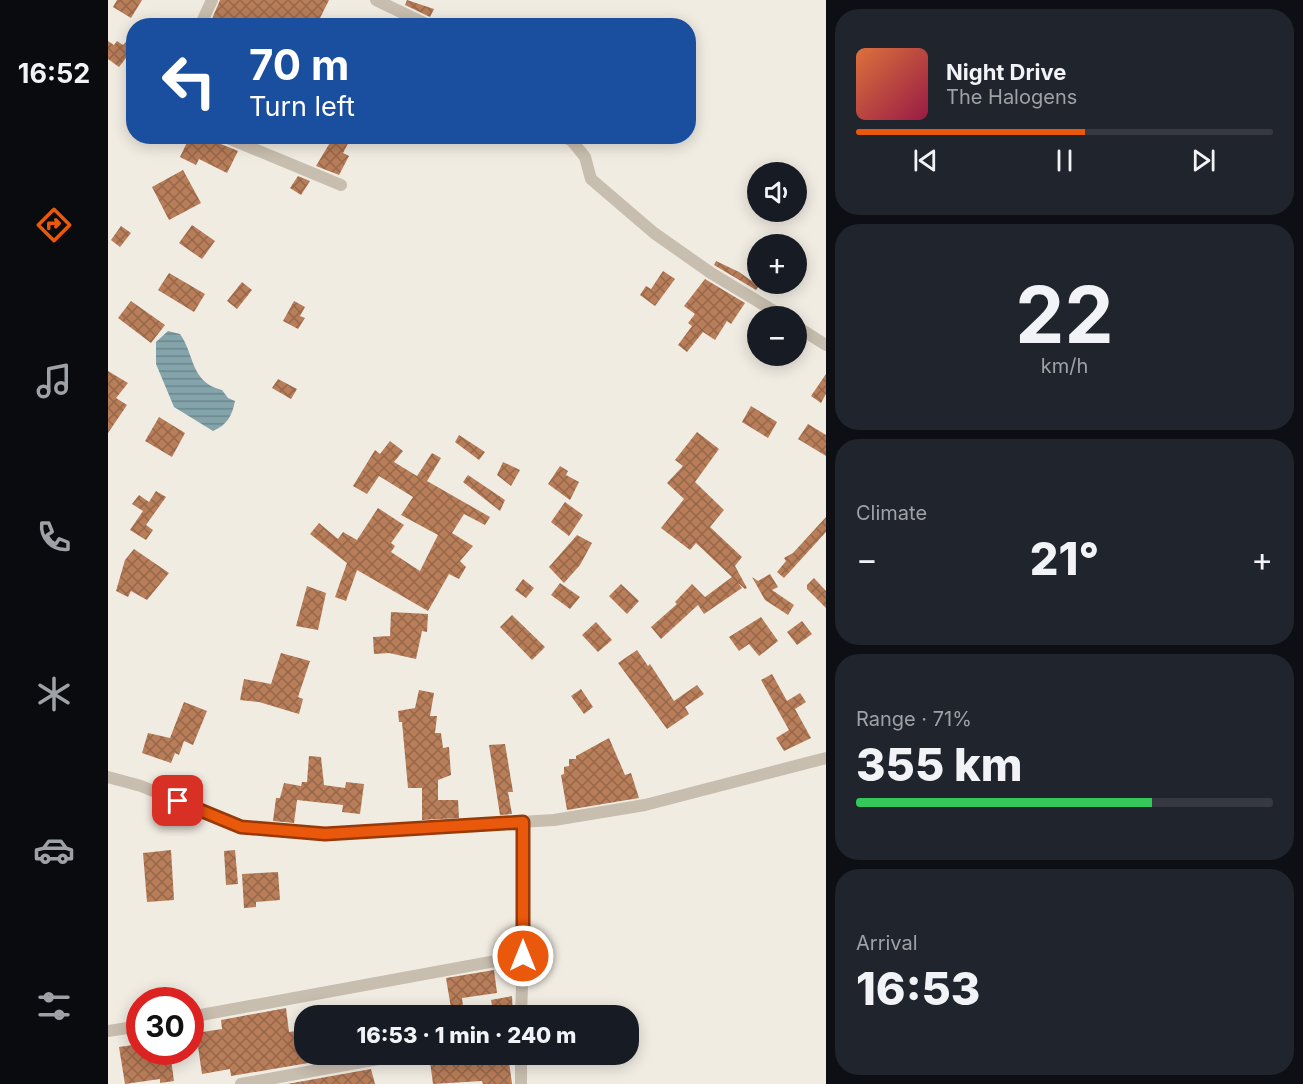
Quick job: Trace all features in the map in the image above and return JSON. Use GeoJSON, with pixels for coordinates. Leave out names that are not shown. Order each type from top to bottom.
{"type":"FeatureCollection","features":[{"type":"Feature","properties":{"kind":"street"},"geometry":{"type":"LineString","coordinates":[[204,18],[212,0]]}},
{"type":"Feature","properties":{"kind":"street"},"geometry":{"type":"LineString","coordinates":[[376,0],[413,18]]}},
{"type":"Feature","properties":{"kind":"street"},"geometry":{"type":"LineString","coordinates":[[242,144],[340,185]]}},
{"type":"Feature","properties":{"kind":"street"},"geometry":{"type":"LineString","coordinates":[[575,144],[585,156],[591,179],[654,233],[711,273],[765,306]]}},
{"type":"Feature","properties":{"kind":"street"},"geometry":{"type":"LineString","coordinates":[[807,333],[826,345]]}},
{"type":"Feature","properties":{"kind":"street"},"geometry":{"type":"LineString","coordinates":[[108,777],[141,786],[241,827],[325,834],[554,820],[645,805],[826,758]]}},
{"type":"Feature","properties":{"kind":"street"},"geometry":{"type":"LineString","coordinates":[[522,1005],[523,822]]}},
{"type":"Feature","properties":{"kind":"street"},"geometry":{"type":"LineString","coordinates":[[204,1014],[523,956]]}},
{"type":"Feature","properties":{"kind":"street"},"geometry":{"type":"LineString","coordinates":[[108,1031],[126,1028]]}},
{"type":"Feature","properties":{"kind":"street"},"geometry":{"type":"LineString","coordinates":[[241,1084],[346,1065]]}},
{"type":"Feature","properties":{"kind":"street"},"geometry":{"type":"LineString","coordinates":[[521,1065],[521,1084]]}},
{"type":"Feature","properties":{"kind":"water"},"geometry":{"type":"Polygon","coordinates":[[[168,331],[180,334],[204,381],[222,390],[228,398],[235,401],[228,419],[213,431],[174,407],[156,364],[156,342],[168,331]]]}},
{"type":"Feature","properties":{"kind":"building"},"geometry":{"type":"Polygon","coordinates":[[[117,0],[142,0],[131,18],[113,7],[117,0]]]}},
{"type":"Feature","properties":{"kind":"building"},"geometry":{"type":"Polygon","coordinates":[[[220,0],[329,0],[320,18],[212,18],[220,0]]]}},
{"type":"Feature","properties":{"kind":"building"},"geometry":{"type":"Polygon","coordinates":[[[407,0],[434,9],[430,17],[405,5],[407,0]]]}},
{"type":"Feature","properties":{"kind":"building"},"geometry":{"type":"Polygon","coordinates":[[[108,41],[114,45],[117,41],[123,45],[126,42],[126,58],[119,67],[108,59],[108,41]]]}},
{"type":"Feature","properties":{"kind":"building"},"geometry":{"type":"Polygon","coordinates":[[[186,144],[221,144],[238,151],[227,173],[199,159],[196,165],[180,157],[186,144]]]}},
{"type":"Feature","properties":{"kind":"building"},"geometry":{"type":"Polygon","coordinates":[[[329,144],[348,144],[343,153],[349,156],[339,175],[316,166],[329,144]]]}},
{"type":"Feature","properties":{"kind":"building"},"geometry":{"type":"Polygon","coordinates":[[[183,170],[201,203],[169,220],[152,187],[183,170]]]}},
{"type":"Feature","properties":{"kind":"building"},"geometry":{"type":"Polygon","coordinates":[[[298,176],[310,181],[301,195],[290,188],[298,176]]]}},
{"type":"Feature","properties":{"kind":"building"},"geometry":{"type":"Polygon","coordinates":[[[192,225],[215,241],[202,259],[179,243],[192,225]]]}},
{"type":"Feature","properties":{"kind":"building"},"geometry":{"type":"Polygon","coordinates":[[[121,226],[131,233],[120,247],[111,240],[121,226]]]}},
{"type":"Feature","properties":{"kind":"building"},"geometry":{"type":"Polygon","coordinates":[[[716,261],[739,272],[747,278],[747,285],[714,265],[716,261]]]}},
{"type":"Feature","properties":{"kind":"building"},"geometry":{"type":"Polygon","coordinates":[[[663,271],[675,279],[655,306],[640,295],[646,286],[651,289],[663,271]]]}},
{"type":"Feature","properties":{"kind":"building"},"geometry":{"type":"Polygon","coordinates":[[[169,273],[205,294],[194,312],[158,290],[169,273]]]}},
{"type":"Feature","properties":{"kind":"building"},"geometry":{"type":"Polygon","coordinates":[[[705,279],[745,303],[731,324],[727,321],[715,340],[703,332],[687,352],[678,345],[692,326],[688,323],[695,314],[684,306],[705,279]]]}},
{"type":"Feature","properties":{"kind":"building"},"geometry":{"type":"Polygon","coordinates":[[[242,282],[252,290],[237,309],[227,301],[242,282]]]}},
{"type":"Feature","properties":{"kind":"building"},"geometry":{"type":"Polygon","coordinates":[[[131,301],[165,325],[151,343],[118,318],[131,301]]]}},
{"type":"Feature","properties":{"kind":"building"},"geometry":{"type":"Polygon","coordinates":[[[294,301],[305,307],[300,316],[305,318],[298,329],[283,321],[294,301]]]}},
{"type":"Feature","properties":{"kind":"building"},"geometry":{"type":"Polygon","coordinates":[[[108,371],[128,383],[116,398],[127,405],[108,433],[108,371]]]}},
{"type":"Feature","properties":{"kind":"building"},"geometry":{"type":"Polygon","coordinates":[[[826,374],[826,394],[821,403],[811,396],[826,374]]]}},
{"type":"Feature","properties":{"kind":"building"},"geometry":{"type":"Polygon","coordinates":[[[278,379],[297,389],[291,399],[272,388],[278,379]]]}},
{"type":"Feature","properties":{"kind":"building"},"geometry":{"type":"Polygon","coordinates":[[[751,406],[777,422],[768,438],[742,422],[751,406]]]}},
{"type":"Feature","properties":{"kind":"building"},"geometry":{"type":"Polygon","coordinates":[[[159,417],[185,433],[172,457],[145,441],[159,417]]]}},
{"type":"Feature","properties":{"kind":"building"},"geometry":{"type":"Polygon","coordinates":[[[808,424],[826,435],[826,456],[798,439],[808,424]]]}},
{"type":"Feature","properties":{"kind":"building"},"geometry":{"type":"Polygon","coordinates":[[[697,432],[719,449],[695,482],[724,510],[710,527],[742,557],[735,566],[747,588],[745,589],[738,583],[742,588],[704,614],[698,605],[661,639],[651,627],[677,604],[675,602],[692,584],[705,597],[732,577],[696,543],[690,550],[661,528],[684,499],[667,483],[683,466],[675,460],[697,432]]]}},
{"type":"Feature","properties":{"kind":"building"},"geometry":{"type":"Polygon","coordinates":[[[459,435],[485,452],[479,460],[455,442],[459,435]]]}},
{"type":"Feature","properties":{"kind":"building"},"geometry":{"type":"Polygon","coordinates":[[[390,441],[403,451],[394,462],[417,476],[432,453],[441,458],[427,481],[490,517],[485,525],[464,514],[452,533],[473,546],[460,561],[466,567],[459,579],[449,574],[428,611],[357,570],[346,601],[335,597],[347,563],[310,534],[319,523],[338,539],[343,532],[357,540],[378,508],[404,525],[391,543],[395,546],[391,552],[420,571],[438,535],[401,515],[413,497],[379,476],[367,494],[353,486],[375,450],[380,454],[390,441]]]}},
{"type":"Feature","properties":{"kind":"building"},"geometry":{"type":"Polygon","coordinates":[[[503,462],[520,470],[511,486],[497,475],[503,462]]]}},
{"type":"Feature","properties":{"kind":"building"},"geometry":{"type":"Polygon","coordinates":[[[560,466],[568,471],[566,475],[579,482],[570,500],[548,484],[560,466]]]}},
{"type":"Feature","properties":{"kind":"building"},"geometry":{"type":"Polygon","coordinates":[[[468,475],[505,500],[500,511],[463,482],[468,475]]]}},
{"type":"Feature","properties":{"kind":"building"},"geometry":{"type":"Polygon","coordinates":[[[156,491],[166,497],[146,525],[153,530],[146,540],[130,530],[143,511],[132,504],[139,495],[149,502],[156,491]]]}},
{"type":"Feature","properties":{"kind":"building"},"geometry":{"type":"Polygon","coordinates":[[[565,502],[583,515],[569,536],[551,522],[565,502]]]}},
{"type":"Feature","properties":{"kind":"building"},"geometry":{"type":"Polygon","coordinates":[[[826,517],[826,532],[784,578],[777,572],[786,561],[784,558],[793,553],[826,517]]]}},
{"type":"Feature","properties":{"kind":"building"},"geometry":{"type":"Polygon","coordinates":[[[577,535],[592,543],[580,565],[564,583],[549,567],[577,535]]]}},
{"type":"Feature","properties":{"kind":"building"},"geometry":{"type":"Polygon","coordinates":[[[134,549],[169,573],[147,600],[131,591],[128,597],[116,591],[125,560],[134,549]]]}},
{"type":"Feature","properties":{"kind":"building"},"geometry":{"type":"Polygon","coordinates":[[[770,574],[778,587],[772,590],[794,605],[788,615],[765,600],[752,577],[758,581],[770,574]]]}},
{"type":"Feature","properties":{"kind":"building"},"geometry":{"type":"Polygon","coordinates":[[[814,578],[826,591],[826,608],[807,589],[807,585],[814,578]]]}},
{"type":"Feature","properties":{"kind":"building"},"geometry":{"type":"Polygon","coordinates":[[[523,579],[534,588],[526,598],[515,590],[523,579]]]}},
{"type":"Feature","properties":{"kind":"building"},"geometry":{"type":"Polygon","coordinates":[[[560,583],[580,597],[570,609],[551,595],[560,583]]]}},
{"type":"Feature","properties":{"kind":"building"},"geometry":{"type":"Polygon","coordinates":[[[621,584],[639,601],[627,614],[609,596],[621,584]]]}},
{"type":"Feature","properties":{"kind":"building"},"geometry":{"type":"Polygon","coordinates":[[[307,586],[326,593],[318,630],[296,626],[307,586]]]}},
{"type":"Feature","properties":{"kind":"building"},"geometry":{"type":"Polygon","coordinates":[[[391,612],[428,614],[427,632],[422,631],[416,659],[389,653],[374,654],[373,637],[390,636],[391,612]]]}},
{"type":"Feature","properties":{"kind":"building"},"geometry":{"type":"Polygon","coordinates":[[[512,615],[545,647],[532,660],[500,627],[512,615]]]}},
{"type":"Feature","properties":{"kind":"building"},"geometry":{"type":"Polygon","coordinates":[[[761,617],[778,641],[759,656],[749,644],[739,651],[729,637],[761,617]]]}},
{"type":"Feature","properties":{"kind":"building"},"geometry":{"type":"Polygon","coordinates":[[[802,621],[812,634],[797,645],[787,632],[802,621]]]}},
{"type":"Feature","properties":{"kind":"building"},"geometry":{"type":"Polygon","coordinates":[[[596,622],[612,640],[598,652],[582,635],[596,622]]]}},
{"type":"Feature","properties":{"kind":"building"},"geometry":{"type":"Polygon","coordinates":[[[637,650],[648,666],[650,664],[674,701],[697,685],[704,694],[685,707],[689,714],[667,729],[618,663],[637,650]]]}},
{"type":"Feature","properties":{"kind":"building"},"geometry":{"type":"Polygon","coordinates":[[[281,653],[310,661],[298,697],[303,699],[299,714],[259,702],[240,700],[244,679],[271,684],[281,653]]]}},
{"type":"Feature","properties":{"kind":"building"},"geometry":{"type":"Polygon","coordinates":[[[772,674],[787,701],[800,693],[806,702],[795,709],[811,738],[784,751],[776,738],[789,730],[761,680],[772,674]]]}},
{"type":"Feature","properties":{"kind":"building"},"geometry":{"type":"Polygon","coordinates":[[[581,689],[593,707],[584,714],[571,696],[581,689]]]}},
{"type":"Feature","properties":{"kind":"building"},"geometry":{"type":"Polygon","coordinates":[[[419,690],[434,693],[430,716],[437,716],[435,733],[441,733],[443,748],[449,747],[451,775],[438,780],[438,800],[458,800],[459,818],[422,820],[422,788],[408,788],[402,722],[399,722],[398,711],[415,708],[419,690]]]}},
{"type":"Feature","properties":{"kind":"building"},"geometry":{"type":"Polygon","coordinates":[[[184,702],[207,711],[193,745],[184,741],[179,755],[175,753],[171,763],[142,753],[148,733],[170,738],[184,702]]]}},
{"type":"Feature","properties":{"kind":"building"},"geometry":{"type":"Polygon","coordinates":[[[609,738],[625,775],[631,773],[639,798],[567,810],[561,775],[564,774],[564,767],[569,766],[569,759],[576,759],[576,756],[609,738]]]}},
{"type":"Feature","properties":{"kind":"building"},"geometry":{"type":"Polygon","coordinates":[[[505,744],[513,792],[508,792],[512,814],[500,815],[489,745],[505,744]]]}},
{"type":"Feature","properties":{"kind":"building"},"geometry":{"type":"Polygon","coordinates":[[[309,756],[321,757],[324,785],[345,788],[346,782],[364,784],[360,814],[342,812],[343,805],[297,800],[294,823],[273,821],[276,798],[280,798],[284,783],[301,786],[302,782],[307,782],[309,756]]]}},
{"type":"Feature","properties":{"kind":"building"},"geometry":{"type":"Polygon","coordinates":[[[171,850],[174,900],[147,902],[143,853],[171,850]]]}},
{"type":"Feature","properties":{"kind":"building"},"geometry":{"type":"Polygon","coordinates":[[[235,850],[238,884],[226,885],[224,851],[235,850]]]}},
{"type":"Feature","properties":{"kind":"building"},"geometry":{"type":"Polygon","coordinates":[[[278,872],[280,900],[256,902],[256,907],[244,908],[242,874],[278,872]]]}},
{"type":"Feature","properties":{"kind":"building"},"geometry":{"type":"Polygon","coordinates":[[[494,970],[497,993],[462,998],[463,1005],[450,1005],[446,978],[494,970]]]}},
{"type":"Feature","properties":{"kind":"building"},"geometry":{"type":"Polygon","coordinates":[[[512,996],[512,1005],[492,1005],[491,1000],[512,996]]]}},
{"type":"Feature","properties":{"kind":"building"},"geometry":{"type":"Polygon","coordinates":[[[286,1008],[289,1032],[294,1031],[294,1065],[296,1065],[231,1076],[230,1069],[202,1074],[204,1032],[222,1029],[221,1020],[286,1008]]]}},
{"type":"Feature","properties":{"kind":"building"},"geometry":{"type":"Polygon","coordinates":[[[126,1046],[126,1065],[172,1065],[174,1081],[160,1083],[160,1079],[125,1084],[119,1047],[126,1046]]]}},
{"type":"Feature","properties":{"kind":"building"},"geometry":{"type":"Polygon","coordinates":[[[430,1065],[509,1065],[512,1084],[483,1084],[482,1081],[433,1084],[430,1065]]]}},
{"type":"Feature","properties":{"kind":"building"},"geometry":{"type":"Polygon","coordinates":[[[371,1069],[375,1084],[287,1084],[371,1069]]]}},
{"type":"Feature","properties":{"kind":"route"},"geometry":{"type":"LineString","coordinates":[[178,801],[241,827],[325,834],[523,822],[523,956]]}}]}
